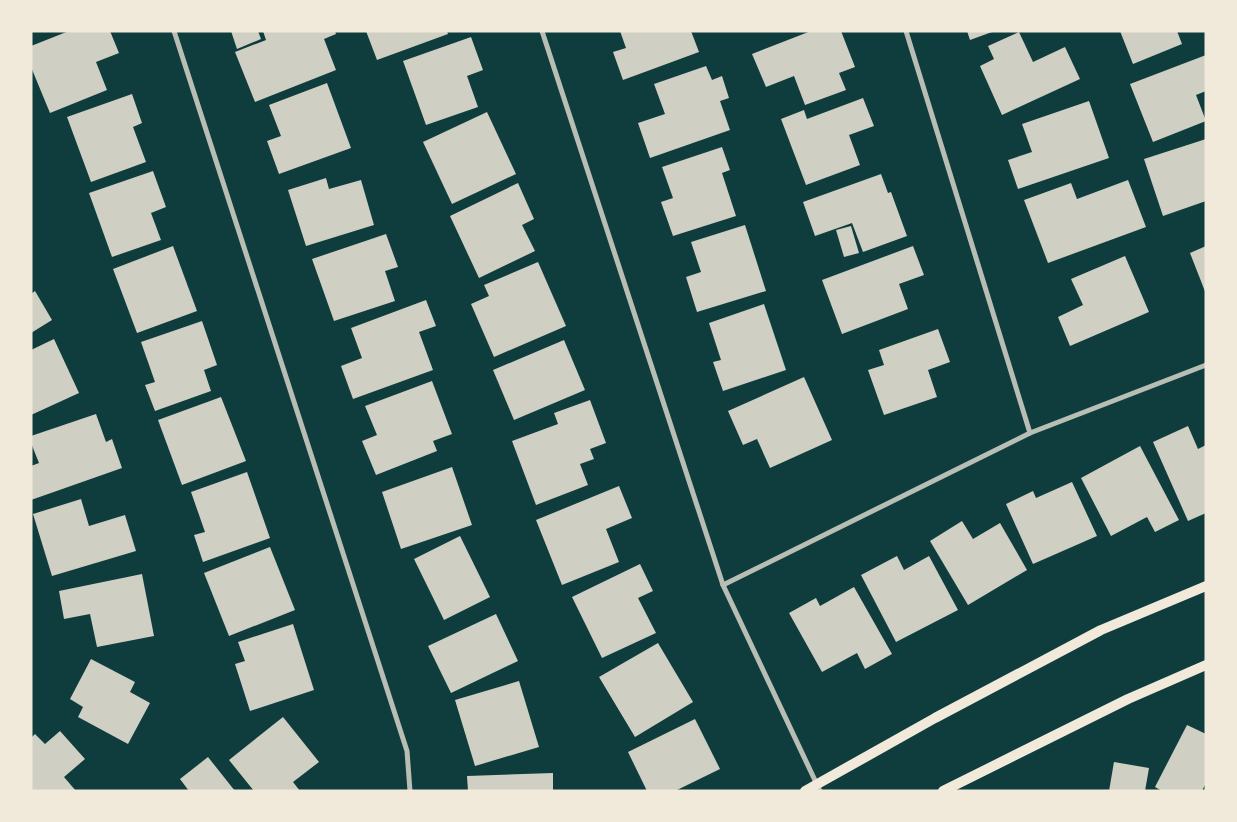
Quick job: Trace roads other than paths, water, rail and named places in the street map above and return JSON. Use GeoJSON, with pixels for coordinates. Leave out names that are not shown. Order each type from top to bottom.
{"type":"FeatureCollection","features":[{"type":"Feature","properties":{"kind":"main road"},"geometry":{"type":"LineString","coordinates":[[805,791],[818,787],[935,718],[1101,630],[1206,586]]}},
{"type":"Feature","properties":{"kind":"main road"},"geometry":{"type":"LineString","coordinates":[[943,791],[1128,699],[1206,665]]}},
{"type":"Feature","properties":{"kind":"street"},"geometry":{"type":"LineString","coordinates":[[174,31],[407,751],[410,791]]}},
{"type":"Feature","properties":{"kind":"street"},"geometry":{"type":"LineString","coordinates":[[542,31],[723,585],[818,787]]}},
{"type":"Feature","properties":{"kind":"street"},"geometry":{"type":"LineString","coordinates":[[906,31],[1030,433]]}},
{"type":"Feature","properties":{"kind":"street"},"geometry":{"type":"LineString","coordinates":[[723,585],[1030,433],[1206,365]]}}]}
